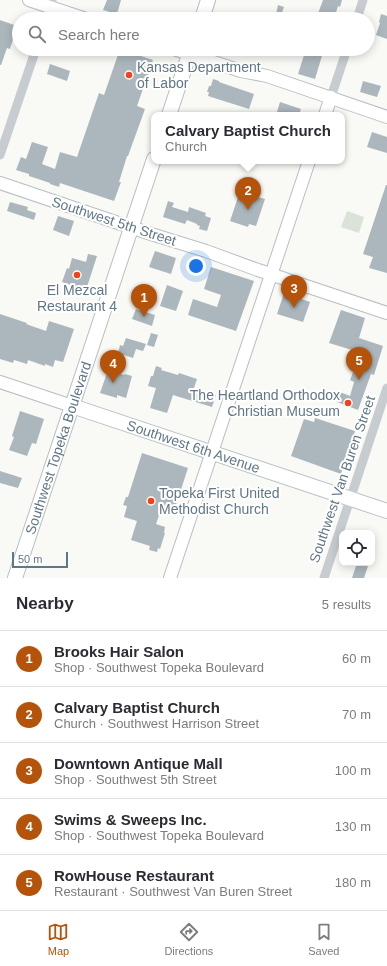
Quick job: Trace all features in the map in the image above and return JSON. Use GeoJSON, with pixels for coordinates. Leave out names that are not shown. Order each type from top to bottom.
{"type":"FeatureCollection","features":[{"type":"Feature","properties":{"kind":"main road"},"geometry":{"type":"LineString","coordinates":[[204,12],[208,0]]}},
{"type":"Feature","properties":{"kind":"main road"},"geometry":{"type":"LineString","coordinates":[[170,112],[188,56]]}},
{"type":"Feature","properties":{"kind":"main road","name":"Southwest Topeka Boulevard"},"geometry":{"type":"LineString","coordinates":[[15,578],[152,164]]}},
{"type":"Feature","properties":{"kind":"main road","name":"Southwest 6th Avenue"},"geometry":{"type":"LineString","coordinates":[[72,406],[387,512]]}},
{"type":"Feature","properties":{"kind":"street"},"geometry":{"type":"LineString","coordinates":[[29,0],[51,3],[71,12]]}},
{"type":"Feature","properties":{"kind":"street"},"geometry":{"type":"LineString","coordinates":[[359,12],[363,0]]}},
{"type":"Feature","properties":{"kind":"street"},"geometry":{"type":"LineString","coordinates":[[0,155],[34,56]]}},
{"type":"Feature","properties":{"kind":"street"},"geometry":{"type":"LineString","coordinates":[[203,56],[241,71],[267,76],[387,117]]}},
{"type":"Feature","properties":{"kind":"street"},"geometry":{"type":"LineString","coordinates":[[326,112],[345,56]]}},
{"type":"Feature","properties":{"kind":"street"},"geometry":{"type":"LineString","coordinates":[[170,578],[308,164]]}},
{"type":"Feature","properties":{"kind":"street","name":"Southwest 5th Street"},"geometry":{"type":"LineString","coordinates":[[0,183],[387,313]]}},
{"type":"Feature","properties":{"kind":"street","name":"Southwest 6th Avenue"},"geometry":{"type":"LineString","coordinates":[[0,382],[72,406]]}},
{"type":"Feature","properties":{"kind":"street","name":"Southwest Van Buren Street"},"geometry":{"type":"LineString","coordinates":[[324,578],[387,388]]}},
{"type":"Feature","properties":{"kind":"shaded area"},"geometry":{"type":"Polygon","coordinates":[[[347,211],[364,217],[359,233],[341,227],[347,211]]]}},
{"type":"Feature","properties":{"kind":"building"},"geometry":{"type":"Polygon","coordinates":[[[107,0],[121,0],[118,12],[103,10],[107,0]]]}},
{"type":"Feature","properties":{"kind":"building"},"geometry":{"type":"Polygon","coordinates":[[[323,0],[342,0],[340,7],[338,6],[336,12],[319,12],[323,0]]]}},
{"type":"Feature","properties":{"kind":"building"},"geometry":{"type":"Polygon","coordinates":[[[278,5],[284,7],[282,12],[276,12],[278,5]]]}},
{"type":"Feature","properties":{"kind":"building"},"geometry":{"type":"Polygon","coordinates":[[[381,14],[387,16],[387,39],[376,35],[381,14]]]}},
{"type":"Feature","properties":{"kind":"building"},"geometry":{"type":"Polygon","coordinates":[[[0,20],[12,24],[12,42],[10,49],[7,48],[0,65],[0,20]]]}},
{"type":"Feature","properties":{"kind":"building"},"geometry":{"type":"Polygon","coordinates":[[[118,56],[141,56],[153,60],[137,106],[145,109],[127,156],[119,182],[121,182],[114,201],[60,183],[59,187],[16,170],[21,157],[26,159],[32,142],[48,147],[42,164],[55,169],[60,152],[77,157],[99,93],[104,95],[118,56]]]}},
{"type":"Feature","properties":{"kind":"building"},"geometry":{"type":"Polygon","coordinates":[[[304,56],[322,56],[315,79],[298,74],[304,56]]]}},
{"type":"Feature","properties":{"kind":"building"},"geometry":{"type":"Polygon","coordinates":[[[50,64],[70,71],[67,81],[47,74],[50,64]]]}},
{"type":"Feature","properties":{"kind":"building"},"geometry":{"type":"Polygon","coordinates":[[[213,79],[254,94],[249,109],[208,96],[209,92],[207,92],[213,79]]]}},
{"type":"Feature","properties":{"kind":"building"},"geometry":{"type":"Polygon","coordinates":[[[363,81],[381,86],[377,97],[360,92],[363,81]]]}},
{"type":"Feature","properties":{"kind":"building"},"geometry":{"type":"Polygon","coordinates":[[[280,102],[301,109],[300,112],[277,112],[280,102]]]}},
{"type":"Feature","properties":{"kind":"building"},"geometry":{"type":"Polygon","coordinates":[[[372,132],[387,137],[387,153],[367,147],[372,132]]]}},
{"type":"Feature","properties":{"kind":"building"},"geometry":{"type":"Polygon","coordinates":[[[386,185],[387,273],[369,268],[373,257],[363,254],[386,185]]]}},
{"type":"Feature","properties":{"kind":"building"},"geometry":{"type":"Polygon","coordinates":[[[240,191],[265,199],[256,226],[249,224],[248,227],[230,221],[240,191]]]}},
{"type":"Feature","properties":{"kind":"building"},"geometry":{"type":"Polygon","coordinates":[[[168,201],[174,203],[172,207],[188,212],[189,207],[206,213],[205,216],[211,218],[207,231],[199,229],[200,226],[187,220],[185,224],[163,217],[168,201]]]}},
{"type":"Feature","properties":{"kind":"building"},"geometry":{"type":"Polygon","coordinates":[[[10,202],[28,207],[27,210],[36,213],[34,220],[7,211],[10,202]]]}},
{"type":"Feature","properties":{"kind":"building"},"geometry":{"type":"Polygon","coordinates":[[[58,216],[74,221],[69,236],[53,230],[58,216]]]}},
{"type":"Feature","properties":{"kind":"building"},"geometry":{"type":"Polygon","coordinates":[[[155,251],[176,258],[171,274],[149,267],[155,251]]]}},
{"type":"Feature","properties":{"kind":"building","name":"El Mezcal Restaurant 4"},"geometry":{"type":"Polygon","coordinates":[[[88,254],[97,256],[86,290],[62,282],[67,268],[69,269],[72,258],[86,262],[88,254]]]}},
{"type":"Feature","properties":{"kind":"building"},"geometry":{"type":"Polygon","coordinates":[[[211,267],[254,281],[236,331],[188,315],[193,299],[217,307],[221,295],[204,289],[211,267]]]}},
{"type":"Feature","properties":{"kind":"building"},"geometry":{"type":"Polygon","coordinates":[[[167,285],[183,291],[176,311],[160,306],[167,285]]]}},
{"type":"Feature","properties":{"kind":"building"},"geometry":{"type":"Polygon","coordinates":[[[284,293],[310,302],[303,322],[277,314],[284,293]]]}},
{"type":"Feature","properties":{"kind":"building"},"geometry":{"type":"Polygon","coordinates":[[[136,309],[155,315],[152,326],[132,319],[136,309]]]}},
{"type":"Feature","properties":{"kind":"building"},"geometry":{"type":"Polygon","coordinates":[[[341,310],[365,318],[359,338],[383,346],[374,375],[371,374],[358,410],[337,402],[340,392],[350,396],[354,382],[350,380],[358,359],[350,356],[352,350],[329,343],[341,310]]]}},
{"type":"Feature","properties":{"kind":"building"},"geometry":{"type":"Polygon","coordinates":[[[0,314],[46,331],[49,321],[74,329],[63,362],[55,360],[53,367],[28,360],[27,364],[14,360],[13,363],[0,359],[0,314]]]}},
{"type":"Feature","properties":{"kind":"building"},"geometry":{"type":"Polygon","coordinates":[[[151,333],[158,335],[154,347],[147,345],[151,333]]]}},
{"type":"Feature","properties":{"kind":"building"},"geometry":{"type":"Polygon","coordinates":[[[126,338],[146,344],[143,351],[136,349],[133,358],[118,353],[120,345],[123,346],[126,338]]]}},
{"type":"Feature","properties":{"kind":"building"},"geometry":{"type":"Polygon","coordinates":[[[156,366],[162,368],[161,370],[178,375],[179,373],[197,379],[194,388],[216,395],[212,407],[173,395],[167,413],[150,408],[156,388],[148,386],[156,366]]]}},
{"type":"Feature","properties":{"kind":"building"},"geometry":{"type":"Polygon","coordinates":[[[108,370],[132,376],[126,398],[117,395],[117,398],[100,393],[108,370]]]}},
{"type":"Feature","properties":{"kind":"building"},"geometry":{"type":"Polygon","coordinates":[[[20,411],[44,419],[36,444],[32,443],[27,456],[9,450],[14,437],[12,436],[20,411]]]}},
{"type":"Feature","properties":{"kind":"building"},"geometry":{"type":"Polygon","coordinates":[[[315,418],[355,431],[341,474],[291,456],[304,419],[314,422],[315,418]]]}},
{"type":"Feature","properties":{"kind":"building","name":"Topeka First United Methodist Church"},"geometry":{"type":"Polygon","coordinates":[[[142,453],[188,468],[174,511],[162,507],[156,524],[165,527],[165,533],[160,549],[158,548],[157,552],[149,550],[150,546],[131,540],[137,521],[124,517],[127,506],[123,505],[126,497],[128,497],[142,453]]]}},
{"type":"Feature","properties":{"kind":"building"},"geometry":{"type":"Polygon","coordinates":[[[0,471],[22,478],[18,488],[0,483],[0,471]]]}},
{"type":"Feature","properties":{"kind":"building"},"geometry":{"type":"Polygon","coordinates":[[[356,566],[368,566],[364,578],[352,578],[356,566]]]}},
{"type":"Feature","properties":{"kind":"place","name":"Kansas Department of Labor"},"geometry":{"type":"Point","coordinates":[129,75]}},
{"type":"Feature","properties":{"kind":"place","name":"Calvary Baptist Church"},"geometry":{"type":"Point","coordinates":[248,210]}},
{"type":"Feature","properties":{"kind":"place","name":"El Mezcal Restaurant 4"},"geometry":{"type":"Point","coordinates":[77,275]}},
{"type":"Feature","properties":{"kind":"place","name":"Downtown Antique Mall"},"geometry":{"type":"Point","coordinates":[294,308]}},
{"type":"Feature","properties":{"kind":"place","name":"Brooks Hair Salon"},"geometry":{"type":"Point","coordinates":[144,317]}},
{"type":"Feature","properties":{"kind":"place","name":"RowHouse Restaurant"},"geometry":{"type":"Point","coordinates":[359,380]}},
{"type":"Feature","properties":{"kind":"place","name":"Swims & Sweeps Inc."},"geometry":{"type":"Point","coordinates":[113,383]}},
{"type":"Feature","properties":{"kind":"place","name":"The Heartland Orthodox Christian Museum"},"geometry":{"type":"Point","coordinates":[348,403]}},
{"type":"Feature","properties":{"kind":"place","name":"Topeka First United Methodist Church"},"geometry":{"type":"Point","coordinates":[151,501]}}]}
